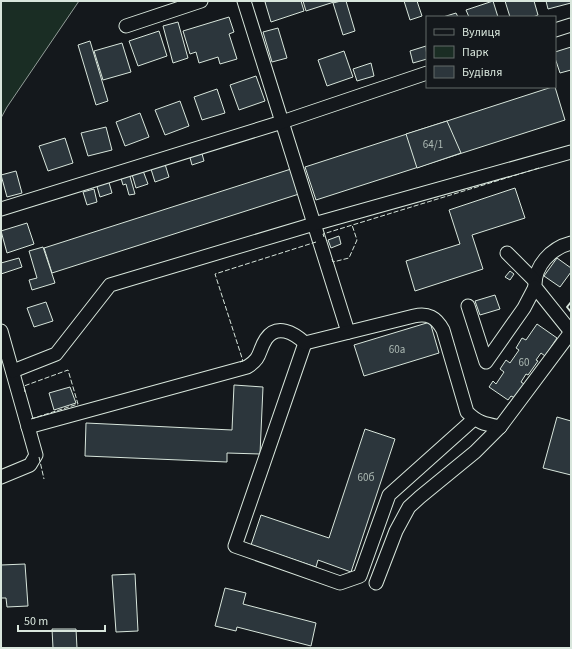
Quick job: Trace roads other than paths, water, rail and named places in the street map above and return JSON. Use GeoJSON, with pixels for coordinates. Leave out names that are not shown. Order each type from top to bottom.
{"type":"FeatureCollection","features":[{"type":"Feature","properties":{"kind":"street"},"geometry":{"type":"LineString","coordinates":[[126,26],[201,1]]}},
{"type":"Feature","properties":{"kind":"street"},"geometry":{"type":"LineString","coordinates":[[244,1],[348,332]]}},
{"type":"Feature","properties":{"kind":"street"},"geometry":{"type":"LineString","coordinates":[[556,30],[571,25]]}},
{"type":"Feature","properties":{"kind":"street"},"geometry":{"type":"LineString","coordinates":[[1,209],[282,122],[426,73]]}},
{"type":"Feature","properties":{"kind":"street"},"geometry":{"type":"LineString","coordinates":[[13,371],[56,354],[110,285],[314,224],[571,152]]}},
{"type":"Feature","properties":{"kind":"street"},"geometry":{"type":"LineString","coordinates":[[468,306],[486,362],[524,308],[535,284],[539,268],[548,256],[557,249],[571,243]]}},
{"type":"Feature","properties":{"kind":"street"},"geometry":{"type":"LineString","coordinates":[[376,583],[403,516],[420,497],[475,452],[500,427],[571,332],[535,284],[507,253]]}},
{"type":"Feature","properties":{"kind":"street"},"geometry":{"type":"LineString","coordinates":[[304,342],[421,314],[428,315],[440,323],[443,330],[467,412],[474,419],[483,424],[500,427]]}},
{"type":"Feature","properties":{"kind":"street"},"geometry":{"type":"LineString","coordinates":[[1,331],[36,455],[30,465],[1,477]]}},
{"type":"Feature","properties":{"kind":"street"},"geometry":{"type":"LineString","coordinates":[[28,427],[247,367],[259,357],[266,339],[272,333],[288,331],[296,335],[304,342]]}},
{"type":"Feature","properties":{"kind":"street"},"geometry":{"type":"LineString","coordinates":[[304,342],[235,546],[340,583],[360,576],[389,495],[474,419]]}}]}
